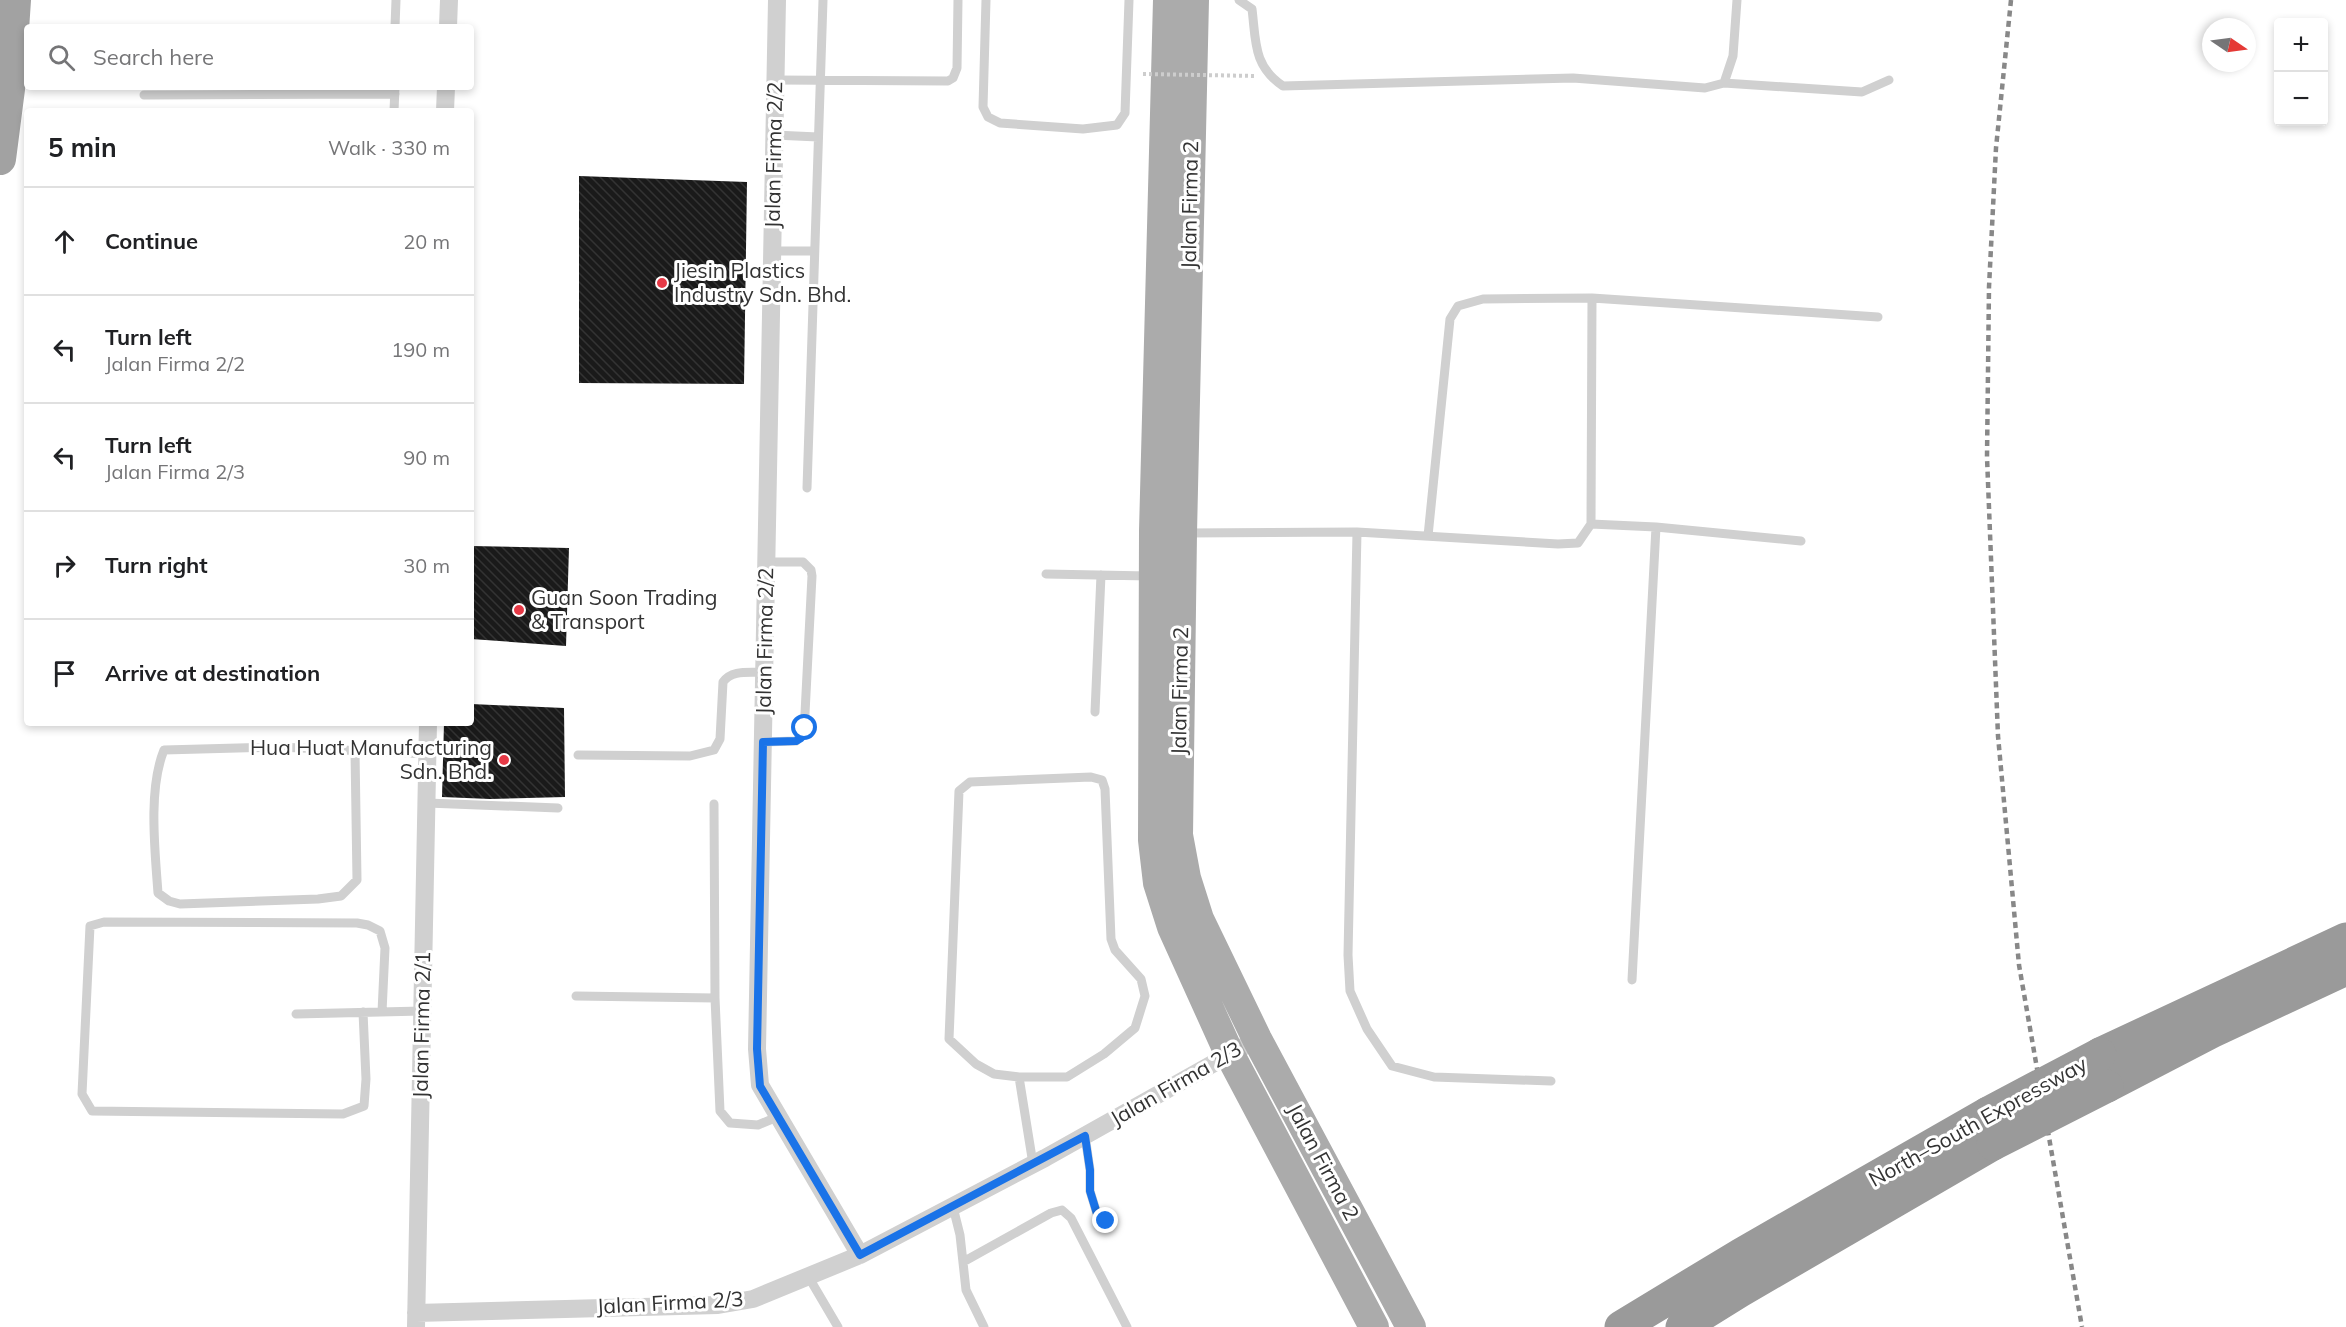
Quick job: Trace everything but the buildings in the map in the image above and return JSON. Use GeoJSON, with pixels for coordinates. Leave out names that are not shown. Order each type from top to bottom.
{"type":"FeatureCollection","features":[{"type":"Feature","properties":{"kind":"highway"},"geometry":{"type":"LineString","coordinates":[[0,159],[9,89],[15,0]]}},
{"type":"Feature","properties":{"kind":"highway","name":"North–South Expressway"},"geometry":{"type":"LineString","coordinates":[[1622,1327],[1740,1255],[1988,1113],[2100,1054],[2346,939]]}},
{"type":"Feature","properties":{"kind":"highway","name":"North–South Expressway"},"geometry":{"type":"LineString","coordinates":[[1682,1327],[1993,1144],[2211,1032],[2346,969]]}},
{"type":"Feature","properties":{"kind":"main road","name":"Jalan Firma 2"},"geometry":{"type":"LineString","coordinates":[[1168,0],[1168,532],[1178,835],[1186,878],[1199,919],[1257,1039],[1411,1327]]}},
{"type":"Feature","properties":{"kind":"main road","name":"Jalan Firma 2"},"geometry":{"type":"LineString","coordinates":[[1194,0],[1168,532],[1154,576],[1153,840],[1158,882],[1172,927],[1229,1053],[1374,1327]]}},
{"type":"Feature","properties":{"kind":"street"},"geometry":{"type":"LineString","coordinates":[[448,24],[449,0]]}},
{"type":"Feature","properties":{"kind":"street","name":"Jalan Firma 2/2"},"geometry":{"type":"LineString","coordinates":[[777,0],[757,1049],[760,1086],[860,1255]]}},
{"type":"Feature","properties":{"kind":"street"},"geometry":{"type":"LineString","coordinates":[[445,108],[446,90]]}},
{"type":"Feature","properties":{"kind":"street","name":"Jalan Firma 2/1"},"geometry":{"type":"LineString","coordinates":[[416,1320],[428,726]]}},
{"type":"Feature","properties":{"kind":"street","name":"Jalan Firma 2/3"},"geometry":{"type":"LineString","coordinates":[[416,1320],[718,1305],[753,1299],[860,1255],[1085,1136],[1257,1039]]}},
{"type":"Feature","properties":{"kind":"lane"},"geometry":{"type":"LineString","coordinates":[[395,24],[396,0]]}},
{"type":"Feature","properties":{"kind":"lane"},"geometry":{"type":"LineString","coordinates":[[807,488],[823,0]]}},
{"type":"Feature","properties":{"kind":"lane"},"geometry":{"type":"LineString","coordinates":[[775,80],[948,81],[953,78],[957,68],[958,0]]}},
{"type":"Feature","properties":{"kind":"lane"},"geometry":{"type":"LineString","coordinates":[[986,0],[983,107],[988,117],[1000,123],[1083,129],[1117,125],[1125,113],[1129,0]]}},
{"type":"Feature","properties":{"kind":"lane"},"geometry":{"type":"LineString","coordinates":[[1239,0],[1252,9],[1258,53],[1263,69],[1283,86],[1573,78],[1705,88],[1724,83],[1862,92],[1889,80]]}},
{"type":"Feature","properties":{"kind":"lane"},"geometry":{"type":"LineString","coordinates":[[1724,83],[1732,56],[1737,0]]}},
{"type":"Feature","properties":{"kind":"lane"},"geometry":{"type":"LineString","coordinates":[[144,95],[395,90],[394,108]]}},
{"type":"Feature","properties":{"kind":"lane"},"geometry":{"type":"LineString","coordinates":[[774,135],[818,137]]}},
{"type":"Feature","properties":{"kind":"lane"},"geometry":{"type":"LineString","coordinates":[[772,251],[814,251]]}},
{"type":"Feature","properties":{"kind":"lane"},"geometry":{"type":"LineString","coordinates":[[1168,532],[1357,532],[1558,544],[1578,543],[1591,524],[1592,298]]}},
{"type":"Feature","properties":{"kind":"lane"},"geometry":{"type":"LineString","coordinates":[[1428,536],[1450,319],[1458,306],[1484,299],[1592,298],[1878,317]]}},
{"type":"Feature","properties":{"kind":"lane"},"geometry":{"type":"LineString","coordinates":[[1591,524],[1656,527],[1801,541]]}},
{"type":"Feature","properties":{"kind":"lane"},"geometry":{"type":"LineString","coordinates":[[1632,980],[1656,527]]}},
{"type":"Feature","properties":{"kind":"lane"},"geometry":{"type":"LineString","coordinates":[[1357,532],[1348,944],[1350,991],[1367,1029],[1392,1066],[1434,1077],[1551,1080]]}},
{"type":"Feature","properties":{"kind":"lane"},"geometry":{"type":"LineString","coordinates":[[763,742],[796,741],[804,733],[812,576],[811,570],[803,562],[766,562]]}},
{"type":"Feature","properties":{"kind":"lane"},"geometry":{"type":"LineString","coordinates":[[1046,574],[1154,576]]}},
{"type":"Feature","properties":{"kind":"lane"},"geometry":{"type":"LineString","coordinates":[[1095,712],[1101,575]]}},
{"type":"Feature","properties":{"kind":"lane"},"geometry":{"type":"LineString","coordinates":[[578,755],[690,756],[714,750],[720,740],[723,682],[735,673],[764,672]]}},
{"type":"Feature","properties":{"kind":"lane"},"geometry":{"type":"LineString","coordinates":[[355,751],[357,880],[341,896],[318,899],[180,904],[169,901],[158,893],[155,830],[158,766],[164,750],[279,747],[428,754]]}},
{"type":"Feature","properties":{"kind":"lane"},"geometry":{"type":"LineString","coordinates":[[1091,777],[1102,780],[1105,789],[1111,939],[1115,950],[1141,979],[1145,996],[1135,1028],[1104,1054],[1067,1077],[1019,1077],[994,1074],[976,1064],[949,1039],[959,791],[970,782],[1091,777]]}},
{"type":"Feature","properties":{"kind":"lane"},"geometry":{"type":"LineString","coordinates":[[427,803],[558,808]]}},
{"type":"Feature","properties":{"kind":"lane"},"geometry":{"type":"LineString","coordinates":[[714,804],[715,998],[720,1111],[730,1123],[758,1125],[777,1117]]}},
{"type":"Feature","properties":{"kind":"lane"},"geometry":{"type":"LineString","coordinates":[[363,1012],[366,1079],[364,1106],[343,1114],[92,1111],[82,1094],[90,926],[104,922],[368,925],[380,931],[385,948],[382,1012]]}},
{"type":"Feature","properties":{"kind":"lane"},"geometry":{"type":"LineString","coordinates":[[576,996],[715,998]]}},
{"type":"Feature","properties":{"kind":"lane"},"geometry":{"type":"LineString","coordinates":[[296,1014],[422,1011]]}},
{"type":"Feature","properties":{"kind":"lane"},"geometry":{"type":"LineString","coordinates":[[1019,1077],[1033,1164]]}},
{"type":"Feature","properties":{"kind":"lane"},"geometry":{"type":"LineString","coordinates":[[1085,1136],[1090,1170],[1090,1191],[1098,1217],[1106,1221]]}},
{"type":"Feature","properties":{"kind":"lane"},"geometry":{"type":"LineString","coordinates":[[953,1207],[966,1290],[984,1327]]}},
{"type":"Feature","properties":{"kind":"lane"},"geometry":{"type":"LineString","coordinates":[[963,1262],[1051,1213],[1062,1210],[1071,1218],[1127,1327]]}},
{"type":"Feature","properties":{"kind":"lane"},"geometry":{"type":"LineString","coordinates":[[808,1276],[837,1327]]}},
{"type":"Feature","properties":{"kind":"path"},"geometry":{"type":"LineString","coordinates":[[1143,75],[1257,76]]}},
{"type":"Feature","properties":{"kind":"railway"},"geometry":{"type":"LineString","coordinates":[[2011,0],[1996,148],[1989,287],[1987,457],[1998,736],[2019,965],[2082,1327]]}},
{"type":"Feature","properties":{"kind":"place","name":"Jiesin Plastics Industry Sdn. Bhd."},"geometry":{"type":"Point","coordinates":[662,283]}},
{"type":"Feature","properties":{"kind":"place","name":"Guan Soon Trading & Transport"},"geometry":{"type":"Point","coordinates":[519,610]}},
{"type":"Feature","properties":{"kind":"place","name":"Hua Huat Manufacturing Sdn. Bhd."},"geometry":{"type":"Point","coordinates":[504,760]}},
{"type":"Feature","properties":{"kind":"route"},"geometry":{"type":"LineString","coordinates":[[805,728],[801,738],[796,741],[763,742],[757,1049],[760,1086],[860,1255],[1085,1136],[1090,1170],[1090,1191],[1098,1217],[1106,1221]]}}]}
